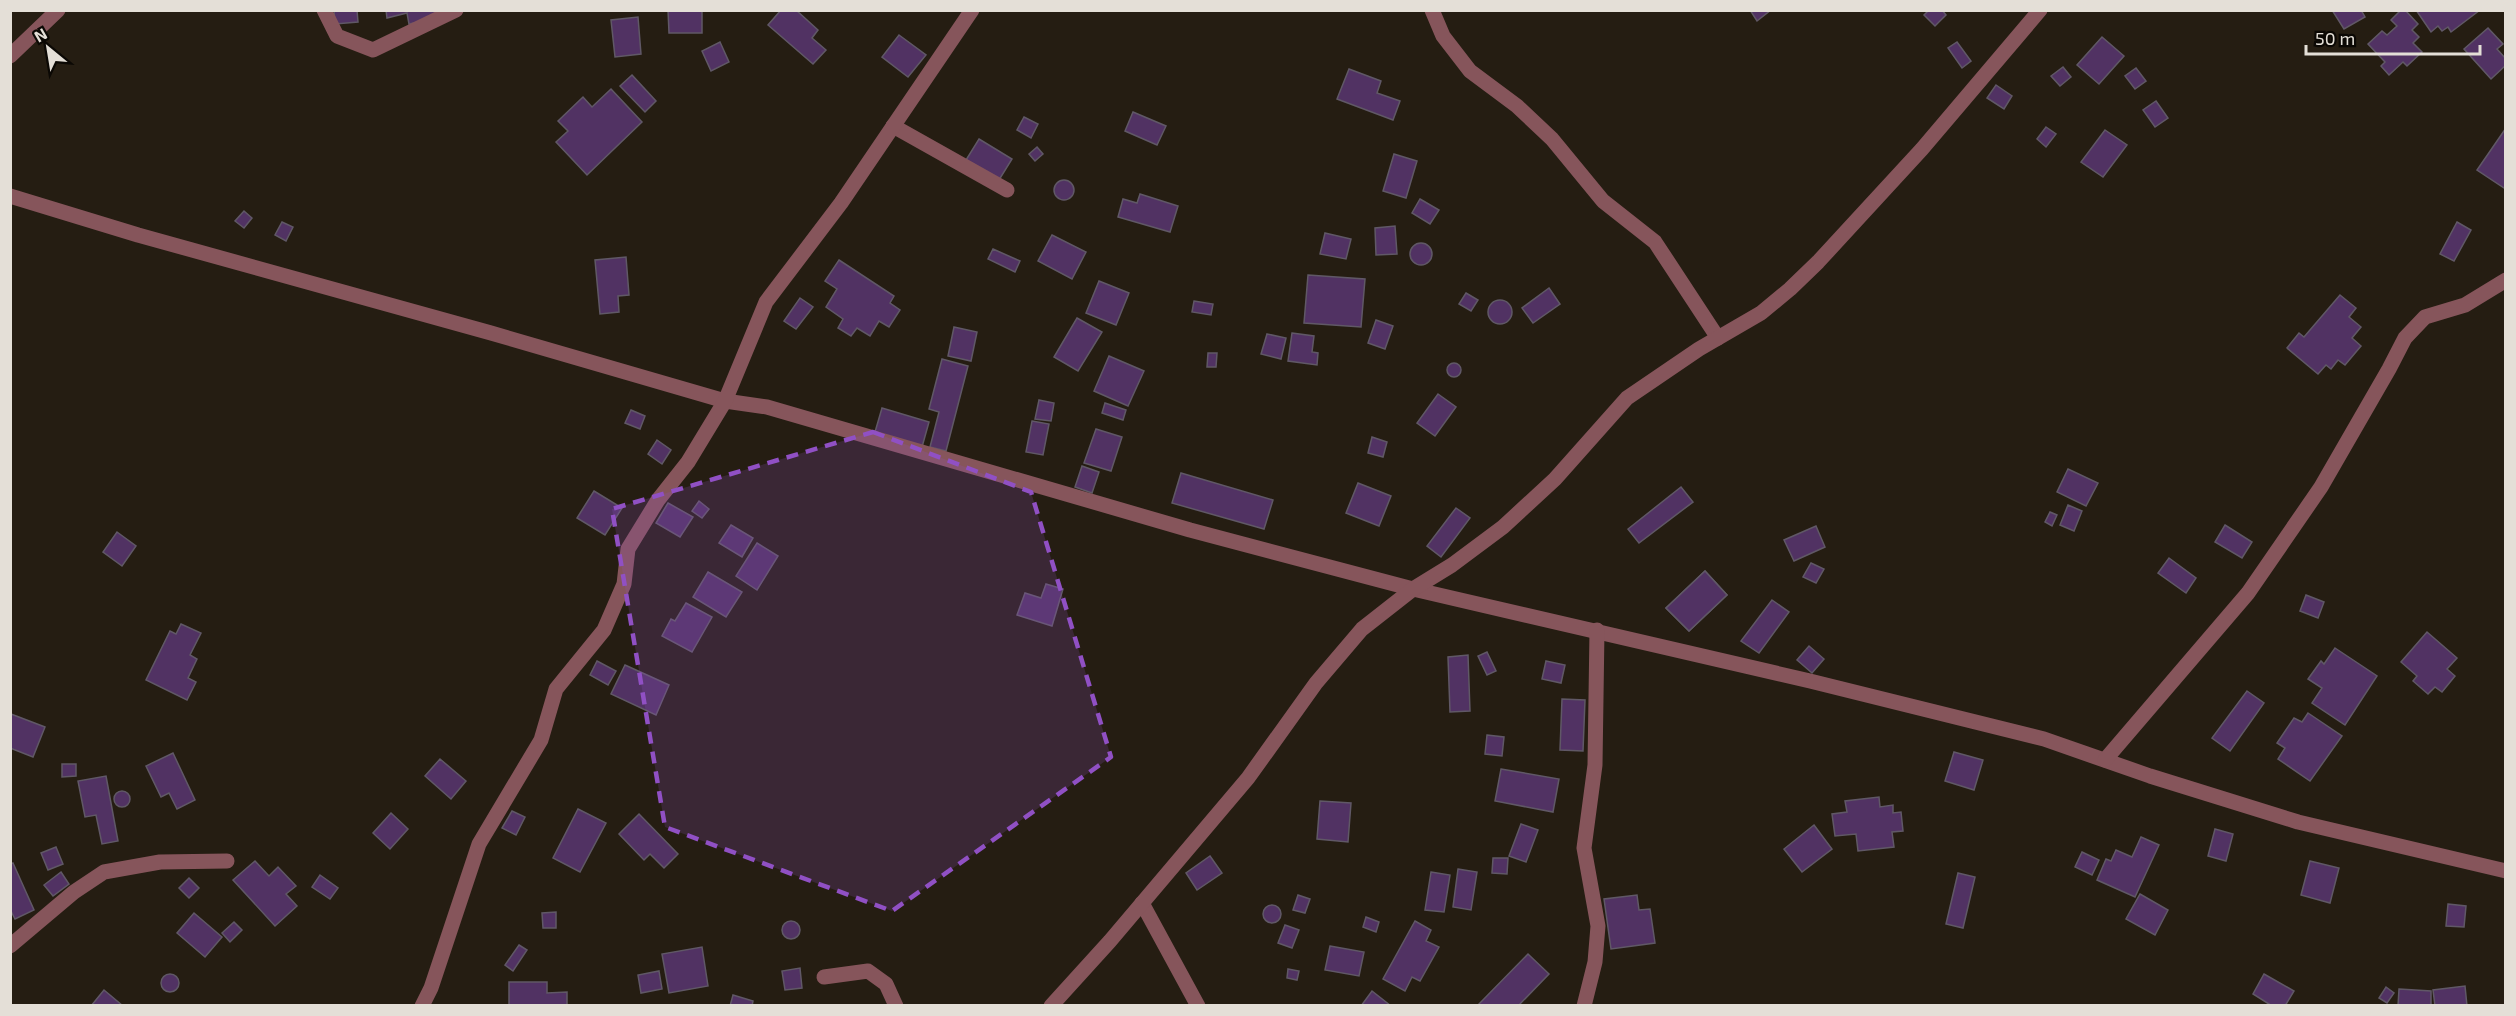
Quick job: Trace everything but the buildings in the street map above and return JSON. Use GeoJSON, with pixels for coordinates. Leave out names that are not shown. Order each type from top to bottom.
{"type":"FeatureCollection","features":[{"type":"Feature","properties":{"kind":"street"},"geometry":{"type":"LineString","coordinates":[[10,56],[58,10]]}},
{"type":"Feature","properties":{"kind":"street"},"geometry":{"type":"LineString","coordinates":[[324,10],[337,36],[373,50],[456,10]]}},
{"type":"Feature","properties":{"kind":"street"},"geometry":{"type":"LineString","coordinates":[[422,1005],[431,988],[479,844],[541,740],[556,690],[604,630],[624,584],[628,549],[658,500],[688,462],[725,401],[766,302],[841,203],[972,10]]}},
{"type":"Feature","properties":{"kind":"street"},"geometry":{"type":"LineString","coordinates":[[1432,10],[1443,36],[1470,71],[1517,106],[1552,139],[1603,201],[1655,242],[1718,338]]}},
{"type":"Feature","properties":{"kind":"street"},"geometry":{"type":"LineString","coordinates":[[1051,1005],[1142,903],[1248,778],[1316,683],[1362,629],[1413,589],[1503,527],[1555,479],[1627,398],[1718,338],[1761,313],[1818,262],[1922,148],[2040,10]]}},
{"type":"Feature","properties":{"kind":"street"},"geometry":{"type":"LineString","coordinates":[[893,126],[1007,190]]}},
{"type":"Feature","properties":{"kind":"street"},"geometry":{"type":"LineString","coordinates":[[10,196],[138,235],[725,401],[767,407],[1190,530],[1413,589],[1597,630],[2044,739],[2298,822],[2505,871]]}},
{"type":"Feature","properties":{"kind":"street"},"geometry":{"type":"LineString","coordinates":[[2105,760],[2248,593],[2321,487],[2405,338],[2425,317],[2465,305],[2505,280]]}},
{"type":"Feature","properties":{"kind":"street"},"geometry":{"type":"LineString","coordinates":[[1584,1005],[1595,962],[1598,926],[1584,848],[1595,765],[1597,630]]}},
{"type":"Feature","properties":{"kind":"street"},"geometry":{"type":"LineString","coordinates":[[10,946],[74,892],[104,872],[160,862],[227,861]]}},
{"type":"Feature","properties":{"kind":"street"},"geometry":{"type":"LineString","coordinates":[[1142,903],[1198,1005]]}},
{"type":"Feature","properties":{"kind":"street"},"geometry":{"type":"LineString","coordinates":[[824,976],[868,971],[886,984],[896,1005]]}},
{"type":"Feature","properties":{"kind":"highlighted area"},"geometry":{"type":"Polygon","coordinates":[[[873,432],[1031,492],[1111,757],[892,911],[665,827],[612,509],[873,432]]]}}]}
